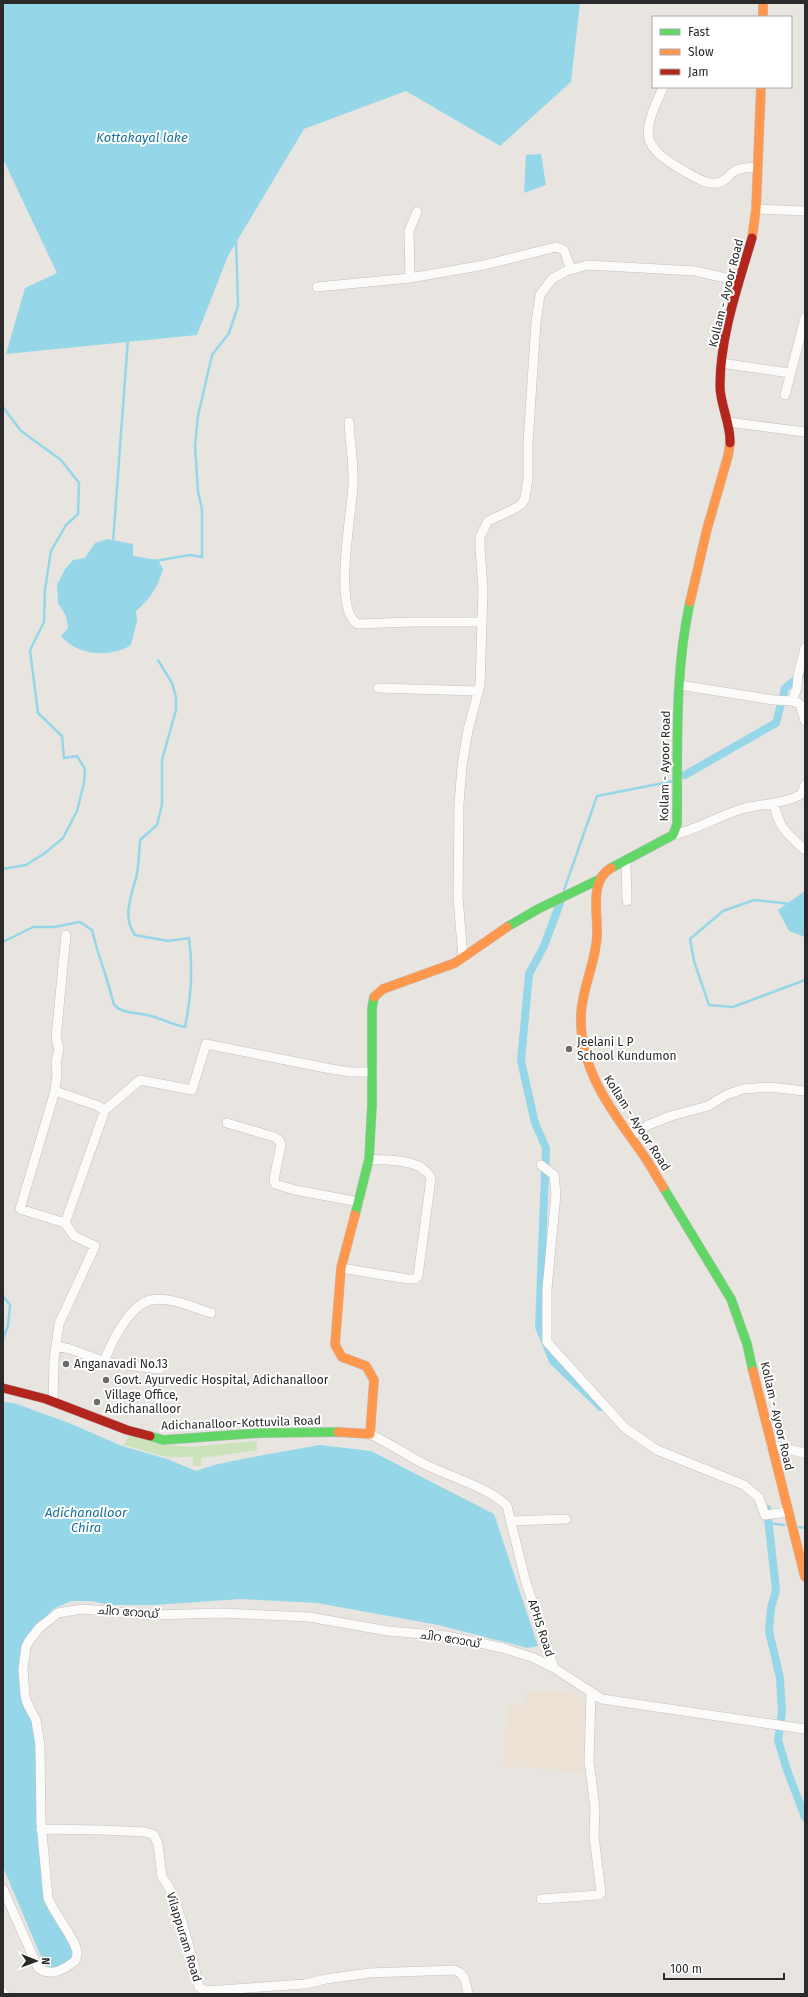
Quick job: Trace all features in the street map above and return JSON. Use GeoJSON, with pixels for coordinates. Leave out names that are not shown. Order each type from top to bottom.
{"type":"FeatureCollection","features":[{"type":"Feature","properties":{"kind":"main road"},"geometry":{"type":"LineString","coordinates":[[763,3],[763,16]]}},
{"type":"Feature","properties":{"kind":"main road","name":"Kollam - Ayoor Road"},"geometry":{"type":"LineString","coordinates":[[761,88],[756,209],[752,237],[739,281],[721,363],[720,388],[728,422],[730,441],[728,456],[707,529],[683,633],[678,685],[677,824],[673,835],[606,871],[598,880],[596,940],[592,967],[586,982],[582,1009],[583,1049],[589,1069],[630,1136],[643,1154],[731,1299],[747,1344],[805,1577]]}},
{"type":"Feature","properties":{"kind":"main road"},"geometry":{"type":"LineString","coordinates":[[370,1434],[374,1380],[366,1366],[342,1357],[335,1345],[336,1307],[341,1268],[359,1202],[369,1159],[372,1137],[372,1008],[374,996],[377,992],[400,982],[423,976],[455,963],[495,934],[538,908],[598,880]]}},
{"type":"Feature","properties":{"kind":"main road","name":"Adichanalloor-Kottuvila Road"},"geometry":{"type":"LineString","coordinates":[[3,1388],[53,1401],[128,1430],[164,1440],[262,1433],[332,1432],[370,1434]]}},
{"type":"Feature","properties":{"kind":"street"},"geometry":{"type":"LineString","coordinates":[[663,88],[647,130],[649,143],[657,153],[683,170],[709,183],[718,183],[726,180],[733,172],[742,168],[758,168]]}},
{"type":"Feature","properties":{"kind":"street"},"geometry":{"type":"LineString","coordinates":[[756,209],[805,211]]}},
{"type":"Feature","properties":{"kind":"street"},"geometry":{"type":"LineString","coordinates":[[410,278],[409,231],[417,212]]}},
{"type":"Feature","properties":{"kind":"street"},"geometry":{"type":"LineString","coordinates":[[317,287],[410,278],[484,265],[556,247],[564,250],[571,270]]}},
{"type":"Feature","properties":{"kind":"street"},"geometry":{"type":"LineString","coordinates":[[463,957],[460,940],[458,898],[459,804],[462,766],[468,730],[479,691],[483,589],[480,537],[488,521],[522,504],[524,498],[528,478],[530,402],[540,295],[552,279],[571,270],[588,265],[695,271],[739,281]]}},
{"type":"Feature","properties":{"kind":"street"},"geometry":{"type":"LineString","coordinates":[[785,395],[805,318]]}},
{"type":"Feature","properties":{"kind":"street"},"geometry":{"type":"LineString","coordinates":[[721,363],[790,373]]}},
{"type":"Feature","properties":{"kind":"street"},"geometry":{"type":"LineString","coordinates":[[349,422],[353,486],[344,567],[348,612],[352,621],[358,624],[481,622]]}},
{"type":"Feature","properties":{"kind":"street"},"geometry":{"type":"LineString","coordinates":[[728,422],[805,432]]}},
{"type":"Feature","properties":{"kind":"street"},"geometry":{"type":"LineString","coordinates":[[805,648],[798,678],[799,702],[805,721]]}},
{"type":"Feature","properties":{"kind":"street"},"geometry":{"type":"LineString","coordinates":[[678,685],[774,700],[799,702]]}},
{"type":"Feature","properties":{"kind":"street"},"geometry":{"type":"LineString","coordinates":[[378,688],[479,691]]}},
{"type":"Feature","properties":{"kind":"street"},"geometry":{"type":"LineString","coordinates":[[673,835],[686,832],[746,808],[774,804],[797,797],[802,794],[805,785]]}},
{"type":"Feature","properties":{"kind":"street"},"geometry":{"type":"LineString","coordinates":[[774,804],[777,818],[783,830],[805,850]]}},
{"type":"Feature","properties":{"kind":"street"},"geometry":{"type":"LineString","coordinates":[[626,861],[627,901]]}},
{"type":"Feature","properties":{"kind":"street"},"geometry":{"type":"LineString","coordinates":[[53,1401],[56,1346],[59,1324],[95,1246],[74,1236],[65,1223],[20,1209],[55,1091],[58,1073],[56,1062],[59,1049],[56,1038],[66,935]]}},
{"type":"Feature","properties":{"kind":"street"},"geometry":{"type":"LineString","coordinates":[[65,1223],[105,1110],[140,1080],[192,1090],[206,1044],[332,1069],[351,1072],[372,1072]]}},
{"type":"Feature","properties":{"kind":"street"},"geometry":{"type":"LineString","coordinates":[[630,1136],[648,1125],[671,1116],[708,1106],[726,1095],[743,1088],[769,1087],[805,1091]]}},
{"type":"Feature","properties":{"kind":"street"},"geometry":{"type":"LineString","coordinates":[[55,1091],[98,1106],[105,1110]]}},
{"type":"Feature","properties":{"kind":"street"},"geometry":{"type":"LineString","coordinates":[[227,1123],[274,1137],[281,1142],[274,1179],[275,1184],[295,1190],[359,1202]]}},
{"type":"Feature","properties":{"kind":"street"},"geometry":{"type":"LineString","coordinates":[[341,1268],[408,1279],[414,1279],[418,1276],[431,1178],[428,1172],[419,1165],[369,1159]]}},
{"type":"Feature","properties":{"kind":"street"},"geometry":{"type":"LineString","coordinates":[[541,1165],[554,1175],[556,1194],[546,1289],[547,1342],[625,1428],[656,1450],[744,1485],[759,1498],[765,1515],[788,1512]]}},
{"type":"Feature","properties":{"kind":"street"},"geometry":{"type":"LineString","coordinates":[[104,1362],[112,1342],[127,1318],[150,1300],[167,1300],[211,1313]]}},
{"type":"Feature","properties":{"kind":"street"},"geometry":{"type":"LineString","coordinates":[[56,1346],[70,1349],[104,1362],[160,1369]]}},
{"type":"Feature","properties":{"kind":"street","name":"APHS Road"},"geometry":{"type":"LineString","coordinates":[[370,1434],[424,1464],[500,1499],[506,1506],[525,1579],[554,1668],[591,1694],[602,1699],[805,1729]]}},
{"type":"Feature","properties":{"kind":"street"},"geometry":{"type":"LineString","coordinates":[[771,1445],[805,1453]]}},
{"type":"Feature","properties":{"kind":"street"},"geometry":{"type":"LineString","coordinates":[[511,1521],[566,1519]]}},
{"type":"Feature","properties":{"kind":"street","name":"ചിറ റോഡ്"},"geometry":{"type":"LineString","coordinates":[[3,1890],[38,1968],[44,1972],[56,1972],[75,1961],[77,1952],[68,1932],[53,1910],[48,1898],[41,1829],[40,1745],[36,1720],[27,1703],[25,1695],[23,1669],[26,1647],[29,1641],[39,1628],[58,1613],[82,1609],[153,1615],[220,1613],[309,1617],[388,1631],[447,1636],[534,1658],[554,1668]]}},
{"type":"Feature","properties":{"kind":"street"},"geometry":{"type":"LineString","coordinates":[[542,1899],[599,1895],[601,1893],[594,1836],[595,1808],[589,1761],[591,1694]]}},
{"type":"Feature","properties":{"kind":"street","name":"Vilappuram Road"},"geometry":{"type":"LineString","coordinates":[[41,1829],[146,1832],[154,1835],[158,1844],[162,1877],[167,1882],[174,1902],[199,1987],[206,1991],[305,1984],[326,1979],[369,1973],[454,1970],[461,1972],[465,1978],[468,1994]]}},
{"type":"Feature","properties":{"kind":"shaded area"},"geometry":{"type":"Polygon","coordinates":[[[528,1691],[571,1692],[587,1705],[585,1773],[503,1765],[509,1705],[524,1704],[528,1691]]]}},
{"type":"Feature","properties":{"kind":"green space"},"geometry":{"type":"Polygon","coordinates":[[[129,1435],[160,1444],[191,1447],[257,1441],[257,1450],[201,1458],[201,1466],[193,1466],[193,1457],[167,1457],[124,1445],[129,1435]]]}},
{"type":"Feature","properties":{"kind":"water","name":"Kottakayal lake"},"geometry":{"type":"Polygon","coordinates":[[[3,3],[580,3],[571,82],[500,146],[406,91],[304,129],[228,256],[197,335],[6,354],[25,288],[57,273],[3,159],[3,3]]]}},
{"type":"Feature","properties":{"kind":"water"},"geometry":{"type":"Polygon","coordinates":[[[541,154],[546,185],[524,193],[526,155],[541,154]]]}},
{"type":"Feature","properties":{"kind":"water"},"geometry":{"type":"Polygon","coordinates":[[[107,539],[133,544],[133,556],[158,560],[163,569],[153,592],[136,611],[137,621],[131,645],[114,652],[94,653],[76,648],[61,636],[68,628],[66,616],[58,603],[57,585],[65,569],[73,560],[85,558],[95,543],[107,539]]]}},
{"type":"Feature","properties":{"kind":"water"},"geometry":{"type":"Polygon","coordinates":[[[805,891],[805,937],[789,931],[778,910],[805,891]]]}},
{"type":"Feature","properties":{"kind":"water","name":"Adichanalloor Chira"},"geometry":{"type":"Polygon","coordinates":[[[3,1402],[14,1403],[69,1423],[122,1446],[167,1459],[196,1471],[214,1465],[247,1458],[320,1445],[371,1451],[494,1514],[538,1646],[528,1648],[438,1625],[317,1603],[241,1599],[155,1605],[110,1605],[91,1601],[71,1601],[53,1609],[31,1634],[21,1655],[35,1726],[45,1899],[75,1952],[70,1961],[52,1969],[45,1966],[3,1867],[3,1402]]]}},
{"type":"Feature","properties":{"kind":"waterway"},"geometry":{"type":"LineString","coordinates":[[155,561],[190,555],[202,557],[202,509],[198,492],[195,446],[198,416],[212,355],[229,333],[238,306],[236,239]]}},
{"type":"Feature","properties":{"kind":"waterway"},"geometry":{"type":"LineString","coordinates":[[113,542],[128,339]]}},
{"type":"Feature","properties":{"kind":"waterway"},"geometry":{"type":"LineString","coordinates":[[3,407],[21,431],[61,460],[79,483],[78,514],[66,525],[51,551],[45,589],[44,622],[30,650],[38,713],[62,736],[64,758],[77,756],[85,769],[84,783],[77,811],[63,838],[45,853],[26,865],[3,869]]}},
{"type":"Feature","properties":{"kind":"waterway"},"geometry":{"type":"LineString","coordinates":[[3,942],[33,927],[54,927],[80,922],[92,930],[114,1005],[127,1012],[155,1017],[185,1027],[191,982],[189,938],[168,941],[135,935],[131,928],[128,914],[138,869],[140,840],[157,825],[162,805],[162,760],[176,710],[176,697],[172,683],[158,660]]}},
{"type":"Feature","properties":{"kind":"waterway"},"geometry":{"type":"LineString","coordinates":[[685,775],[776,723],[785,688],[805,672]]}},
{"type":"Feature","properties":{"kind":"waterway"},"geometry":{"type":"LineString","coordinates":[[564,890],[597,796],[674,781]]}},
{"type":"Feature","properties":{"kind":"waterway"},"geometry":{"type":"LineString","coordinates":[[791,904],[754,900],[723,911],[690,939],[694,961],[709,1005],[733,1007],[805,980]]}},
{"type":"Feature","properties":{"kind":"waterway"},"geometry":{"type":"LineString","coordinates":[[560,903],[544,946],[529,974],[521,1061],[535,1123],[546,1148],[539,1327],[553,1361],[601,1407]]}},
{"type":"Feature","properties":{"kind":"waterway"},"geometry":{"type":"LineString","coordinates":[[3,1296],[10,1305],[8,1326],[3,1339]]}},
{"type":"Feature","properties":{"kind":"waterway"},"geometry":{"type":"LineString","coordinates":[[767,1509],[776,1590],[771,1608],[769,1631],[780,1678],[782,1713],[778,1740],[787,1770],[805,1817]]}},
{"type":"Feature","properties":{"kind":"waterway"},"geometry":{"type":"LineString","coordinates":[[768,1523],[784,1525]]}},
{"type":"Feature","properties":{"kind":"waterway"},"geometry":{"type":"LineString","coordinates":[[799,1527],[805,1528]]}},
{"type":"Feature","properties":{"kind":"traffic: fast"},"geometry":{"type":"LineString","coordinates":[[611,868],[673,835],[677,824],[679,684],[681,657],[690,602]]}},
{"type":"Feature","properties":{"kind":"traffic: fast"},"geometry":{"type":"LineString","coordinates":[[507,927],[538,909],[598,880]]}},
{"type":"Feature","properties":{"kind":"traffic: fast"},"geometry":{"type":"LineString","coordinates":[[355,1215],[369,1159],[372,1105],[372,1008],[374,997]]}},
{"type":"Feature","properties":{"kind":"traffic: fast"},"geometry":{"type":"LineString","coordinates":[[663,1187],[731,1299],[747,1344],[753,1371]]}},
{"type":"Feature","properties":{"kind":"traffic: fast"},"geometry":{"type":"LineString","coordinates":[[150,1436],[163,1440],[261,1433],[338,1432]]}},
{"type":"Feature","properties":{"kind":"traffic: slow"},"geometry":{"type":"LineString","coordinates":[[763,3],[763,16]]}},
{"type":"Feature","properties":{"kind":"traffic: slow"},"geometry":{"type":"LineString","coordinates":[[752,238],[756,209],[761,88]]}},
{"type":"Feature","properties":{"kind":"traffic: slow"},"geometry":{"type":"LineString","coordinates":[[690,602],[707,529],[728,456],[730,443]]}},
{"type":"Feature","properties":{"kind":"traffic: slow"},"geometry":{"type":"LineString","coordinates":[[611,868],[604,873],[597,889],[596,945],[586,985],[581,1015],[585,1054],[592,1072],[609,1105],[648,1161],[663,1187]]}},
{"type":"Feature","properties":{"kind":"traffic: slow"},"geometry":{"type":"LineString","coordinates":[[374,997],[383,989],[455,963],[507,927]]}},
{"type":"Feature","properties":{"kind":"traffic: slow"},"geometry":{"type":"LineString","coordinates":[[338,1432],[370,1434],[374,1380],[366,1366],[342,1357],[335,1345],[341,1268],[355,1215]]}},
{"type":"Feature","properties":{"kind":"traffic: slow"},"geometry":{"type":"LineString","coordinates":[[753,1371],[805,1577]]}},
{"type":"Feature","properties":{"kind":"traffic: jam"},"geometry":{"type":"LineString","coordinates":[[730,443],[729,429],[720,393],[721,367],[726,330],[752,238]]}},
{"type":"Feature","properties":{"kind":"traffic: jam"},"geometry":{"type":"LineString","coordinates":[[3,1388],[46,1399],[127,1430],[150,1436]]}},
{"type":"Feature","properties":{"kind":"place","name":"Jeelani L P School Kundumon"},"geometry":{"type":"Point","coordinates":[569,1049]}},
{"type":"Feature","properties":{"kind":"place","name":"Anganavadi No.13"},"geometry":{"type":"Point","coordinates":[66,1364]}},
{"type":"Feature","properties":{"kind":"place","name":"Govt. Ayurvedic Hospital, Adichanalloor"},"geometry":{"type":"Point","coordinates":[106,1380]}},
{"type":"Feature","properties":{"kind":"place","name":"Village Office, Adichanalloor"},"geometry":{"type":"Point","coordinates":[97,1402]}}]}
